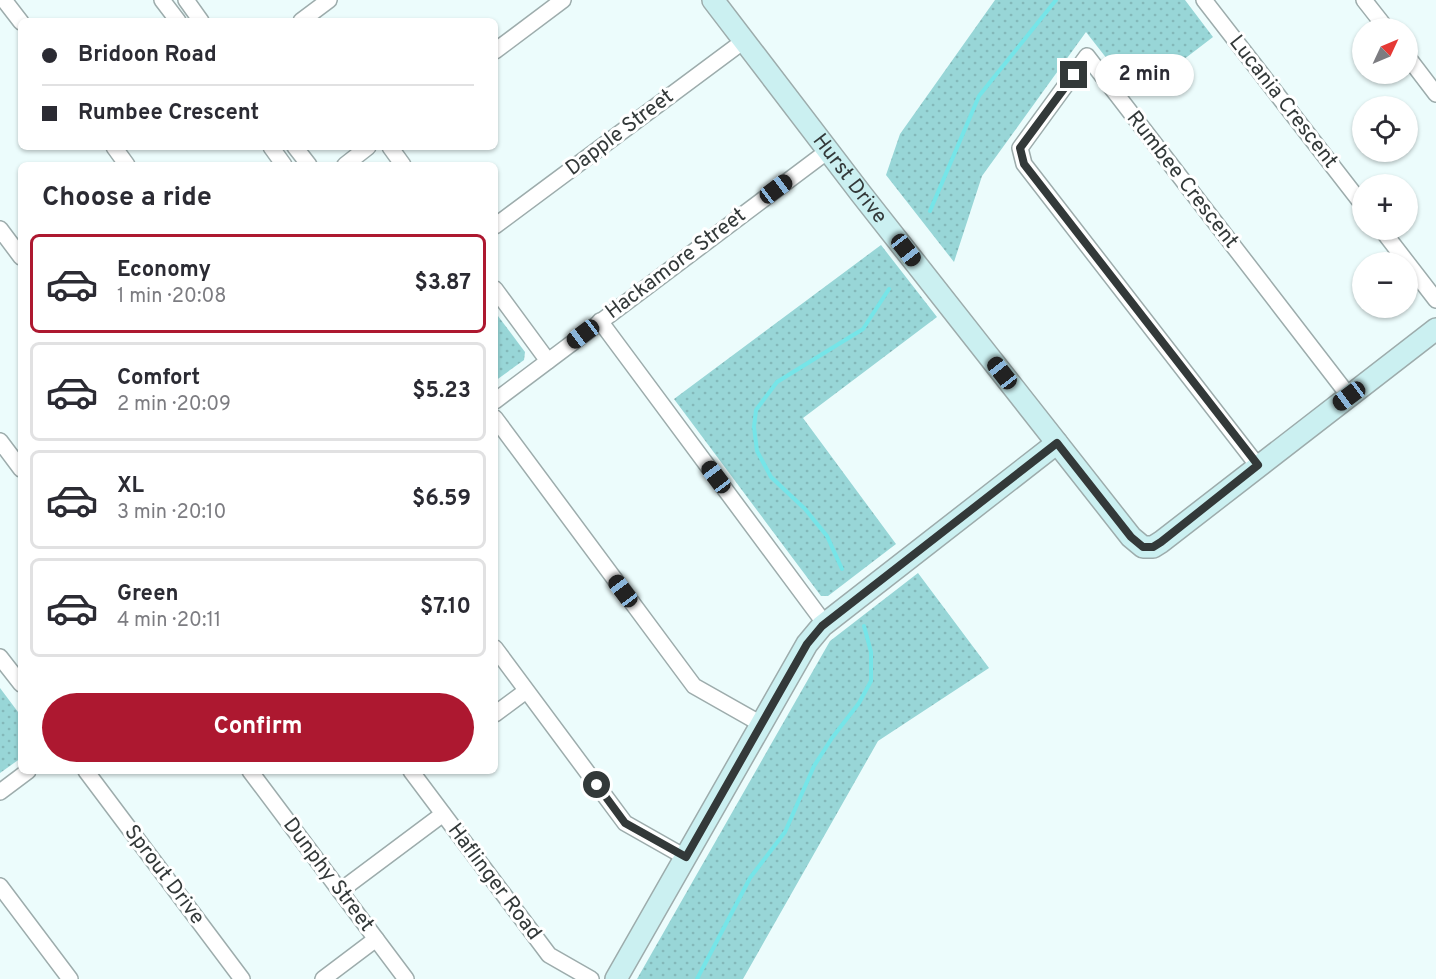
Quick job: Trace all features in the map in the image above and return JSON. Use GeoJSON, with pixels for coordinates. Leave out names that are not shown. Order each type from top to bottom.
{"type":"FeatureCollection","features":[{"type":"Feature","properties":{"kind":"street"},"geometry":{"type":"LineString","coordinates":[[4,0],[18,18]]}},
{"type":"Feature","properties":{"kind":"street"},"geometry":{"type":"LineString","coordinates":[[162,0],[176,18]]}},
{"type":"Feature","properties":{"kind":"street"},"geometry":{"type":"LineString","coordinates":[[186,0],[199,18]]}},
{"type":"Feature","properties":{"kind":"street"},"geometry":{"type":"LineString","coordinates":[[305,18],[329,0]]}},
{"type":"Feature","properties":{"kind":"street"},"geometry":{"type":"LineString","coordinates":[[498,48],[543,6],[563,0]]}},
{"type":"Feature","properties":{"kind":"street","name":"Hurst Drive"},"geometry":{"type":"LineString","coordinates":[[713,0],[1057,443],[1131,537],[1143,547],[1153,547],[1161,542],[1436,329]]}},
{"type":"Feature","properties":{"kind":"street","name":"Lucania Crescent"},"geometry":{"type":"LineString","coordinates":[[1204,0],[1352,191]]}},
{"type":"Feature","properties":{"kind":"street"},"geometry":{"type":"LineString","coordinates":[[1364,0],[1378,18]]}},
{"type":"Feature","properties":{"kind":"street","name":"Dapple Street"},"geometry":{"type":"LineString","coordinates":[[498,224],[744,40]]}},
{"type":"Feature","properties":{"kind":"street","name":"Rumbee Crescent"},"geometry":{"type":"LineString","coordinates":[[1258,465],[1024,164],[1020,148],[1087,56],[1349,396]]}},
{"type":"Feature","properties":{"kind":"street"},"geometry":{"type":"LineString","coordinates":[[1418,70],[1436,94]]}},
{"type":"Feature","properties":{"kind":"street"},"geometry":{"type":"LineString","coordinates":[[297,150],[307,162]]}},
{"type":"Feature","properties":{"kind":"street"},"geometry":{"type":"LineString","coordinates":[[349,162],[364,150]]}},
{"type":"Feature","properties":{"kind":"street","name":"Hackamore Street"},"geometry":{"type":"LineString","coordinates":[[498,398],[829,150]]}},
{"type":"Feature","properties":{"kind":"street"},"geometry":{"type":"LineString","coordinates":[[0,229],[18,253]]}},
{"type":"Feature","properties":{"kind":"street"},"geometry":{"type":"LineString","coordinates":[[1390,240],[1436,300]]}},
{"type":"Feature","properties":{"kind":"street"},"geometry":{"type":"LineString","coordinates":[[498,293],[548,361]]}},
{"type":"Feature","properties":{"kind":"street"},"geometry":{"type":"LineString","coordinates":[[600,321],[825,624]]}},
{"type":"Feature","properties":{"kind":"street"},"geometry":{"type":"LineString","coordinates":[[498,422],[694,687],[761,723]]}},
{"type":"Feature","properties":{"kind":"street"},"geometry":{"type":"LineString","coordinates":[[0,441],[18,465]]}},
{"type":"Feature","properties":{"kind":"street"},"geometry":{"type":"LineString","coordinates":[[616,979],[807,644],[825,624],[1057,443]]}},
{"type":"Feature","properties":{"kind":"street"},"geometry":{"type":"LineString","coordinates":[[498,652],[625,823],[686,857]]}},
{"type":"Feature","properties":{"kind":"street"},"geometry":{"type":"LineString","coordinates":[[0,657],[18,680]]}},
{"type":"Feature","properties":{"kind":"street"},"geometry":{"type":"LineString","coordinates":[[498,712],[526,691]]}},
{"type":"Feature","properties":{"kind":"street"},"geometry":{"type":"LineString","coordinates":[[0,792],[24,774]]}},
{"type":"Feature","properties":{"kind":"street","name":"Sprout Drive"},"geometry":{"type":"LineString","coordinates":[[88,774],[242,979]]}},
{"type":"Feature","properties":{"kind":"street","name":"Dunphy Street"},"geometry":{"type":"LineString","coordinates":[[252,774],[406,979]]}},
{"type":"Feature","properties":{"kind":"street","name":"Haflinger Road"},"geometry":{"type":"LineString","coordinates":[[415,774],[549,955],[591,979]]}},
{"type":"Feature","properties":{"kind":"street"},"geometry":{"type":"LineString","coordinates":[[340,891],[443,814]]}},
{"type":"Feature","properties":{"kind":"street"},"geometry":{"type":"LineString","coordinates":[[0,886],[70,979]]}},
{"type":"Feature","properties":{"kind":"street"},"geometry":{"type":"LineString","coordinates":[[323,979],[376,939]]}},
{"type":"Feature","properties":{"kind":"shaded area"},"geometry":{"type":"Polygon","coordinates":[[[995,0],[1185,0],[1213,37],[1136,96],[1086,32],[982,176],[954,262],[886,175],[900,134],[995,0]]]}},
{"type":"Feature","properties":{"kind":"shaded area"},"geometry":{"type":"Polygon","coordinates":[[[881,245],[937,317],[803,418],[896,544],[828,596],[821,596],[674,399],[881,245]]]}},
{"type":"Feature","properties":{"kind":"shaded area"},"geometry":{"type":"Polygon","coordinates":[[[498,316],[525,352],[524,360],[498,379],[498,316]]]}},
{"type":"Feature","properties":{"kind":"shaded area"},"geometry":{"type":"Polygon","coordinates":[[[918,573],[989,668],[878,741],[743,979],[637,979],[830,641],[918,573]]]}},
{"type":"Feature","properties":{"kind":"shaded area"},"geometry":{"type":"Polygon","coordinates":[[[0,688],[18,712],[18,760],[0,773],[0,688]]]}},
{"type":"Feature","properties":{"kind":"waterway"},"geometry":{"type":"LineString","coordinates":[[930,211],[979,96],[1056,0]]}},
{"type":"Feature","properties":{"kind":"waterway"},"geometry":{"type":"LineString","coordinates":[[842,569],[827,536],[805,509],[771,477],[757,451],[754,427],[756,410],[777,382],[863,329],[889,289]]}},
{"type":"Feature","properties":{"kind":"waterway"},"geometry":{"type":"LineString","coordinates":[[697,979],[750,878],[785,832],[814,766],[859,703],[871,681],[871,652],[864,626]]}},
{"type":"Feature","properties":{"kind":"route"},"geometry":{"type":"LineString","coordinates":[[597,785],[625,823],[686,857],[807,644],[822,626],[1057,443],[1131,537],[1143,547],[1153,547],[1161,542],[1258,465],[1024,164],[1020,148],[1074,75]]}}]}
